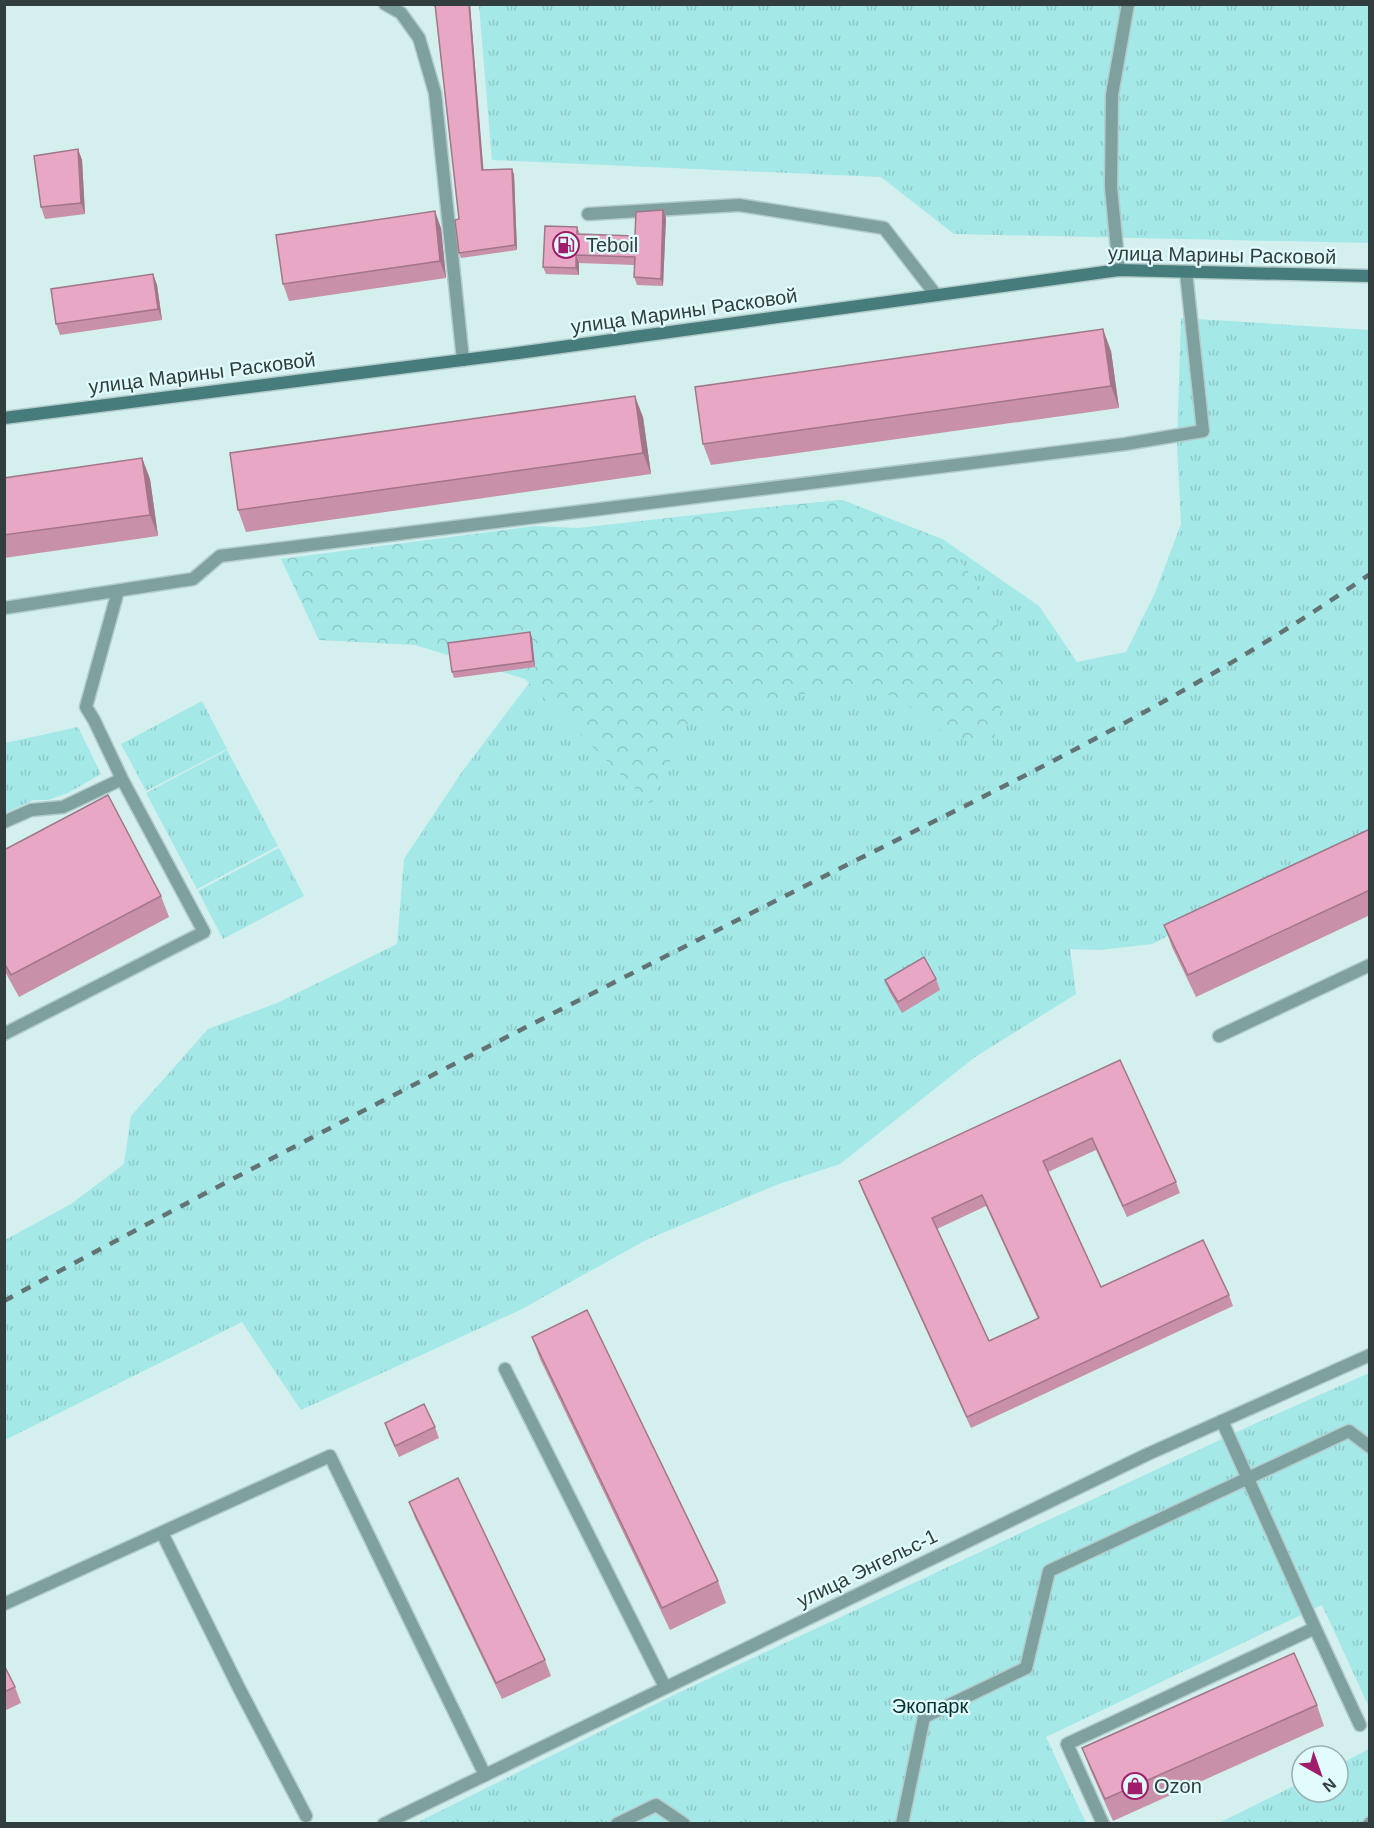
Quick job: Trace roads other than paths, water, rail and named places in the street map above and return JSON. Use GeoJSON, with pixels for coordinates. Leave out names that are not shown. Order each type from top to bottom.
{"type":"FeatureCollection","features":[{"type":"Feature","properties":{"kind":"main road","name":"улица Марины Расковой"},"geometry":{"type":"LineString","coordinates":[[4,418],[463,360],[1119,270],[1370,276]]}},
{"type":"Feature","properties":{"kind":"street"},"geometry":{"type":"LineString","coordinates":[[385,4],[401,13],[418,38],[435,93],[463,360]]}},
{"type":"Feature","properties":{"kind":"street"},"geometry":{"type":"LineString","coordinates":[[1119,270],[1111,187],[1112,95],[1128,4]]}},
{"type":"Feature","properties":{"kind":"street"},"geometry":{"type":"LineString","coordinates":[[588,214],[739,205],[884,228],[936,295]]}},
{"type":"Feature","properties":{"kind":"street"},"geometry":{"type":"LineString","coordinates":[[4,608],[193,579],[220,556],[1125,444],[1203,431],[1186,272]]}},
{"type":"Feature","properties":{"kind":"street"},"geometry":{"type":"LineString","coordinates":[[4,1035],[204,932],[86,707],[118,591]]}},
{"type":"Feature","properties":{"kind":"street"},"geometry":{"type":"LineString","coordinates":[[4,822],[31,810],[63,807],[122,779]]}},
{"type":"Feature","properties":{"kind":"street"},"geometry":{"type":"LineString","coordinates":[[1219,1036],[1370,965]]}},
{"type":"Feature","properties":{"kind":"street","name":"улица Энгельс-1"},"geometry":{"type":"LineString","coordinates":[[384,1824],[1148,1454],[1370,1355]]}},
{"type":"Feature","properties":{"kind":"street"},"geometry":{"type":"LineString","coordinates":[[505,1369],[665,1686]]}},
{"type":"Feature","properties":{"kind":"street"},"geometry":{"type":"LineString","coordinates":[[1222,1421],[1360,1725]]}},
{"type":"Feature","properties":{"kind":"street"},"geometry":{"type":"LineString","coordinates":[[902,1824],[924,1717],[1026,1668],[1049,1571],[1349,1431],[1370,1447]]}},
{"type":"Feature","properties":{"kind":"street"},"geometry":{"type":"LineString","coordinates":[[4,1604],[330,1456],[485,1775]]}},
{"type":"Feature","properties":{"kind":"street"},"geometry":{"type":"LineString","coordinates":[[162,1533],[306,1816]]}},
{"type":"Feature","properties":{"kind":"street"},"geometry":{"type":"LineString","coordinates":[[1103,1824],[1067,1744],[1315,1628]]}},
{"type":"Feature","properties":{"kind":"street"},"geometry":{"type":"LineString","coordinates":[[617,1824],[656,1805],[684,1824]]}},
{"type":"Feature","properties":{"kind":"railway"},"geometry":{"type":"LineString","coordinates":[[4,1301],[198,1197],[589,995],[1083,745],[1229,664],[1370,574]]}},
{"type":"Feature","properties":{"kind":"place","name":"Teboil"},"geometry":{"type":"Point","coordinates":[566,245]}},
{"type":"Feature","properties":{"kind":"place","name":"Ozon"},"geometry":{"type":"Point","coordinates":[1135,1786]}},
{"type":"Feature","properties":{"kind":"park label","name":"Экопарк"},"geometry":{"type":"Point","coordinates":[930,1706]}}]}
